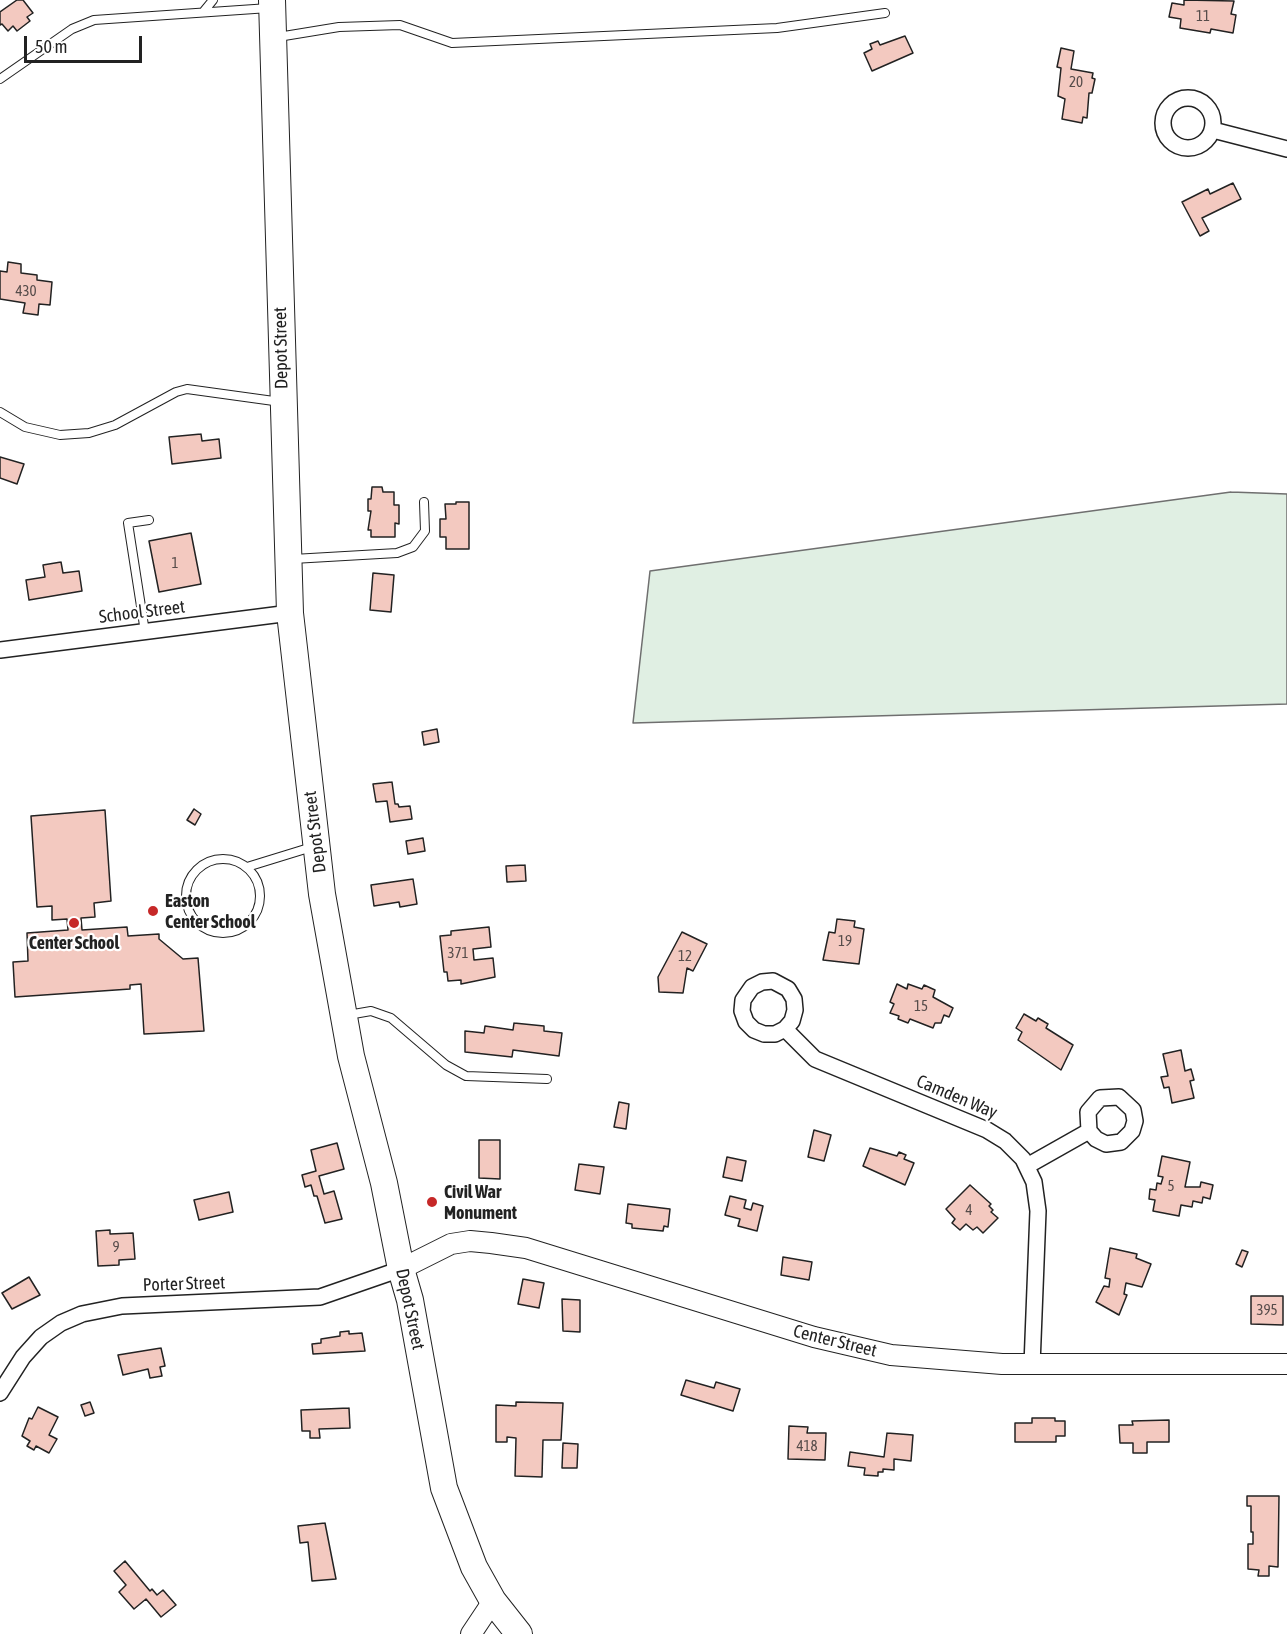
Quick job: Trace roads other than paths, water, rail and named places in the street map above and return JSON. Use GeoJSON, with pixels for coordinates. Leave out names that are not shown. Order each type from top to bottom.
{"type":"FeatureCollection","features":[{"type":"Feature","properties":{"kind":"highway","name":"Depot Street"},"geometry":{"type":"LineString","coordinates":[[272,4],[290,613],[316,845],[351,1056],[384,1183],[401,1269],[410,1300],[444,1488],[466,1550],[493,1601],[519,1634]]}},
{"type":"Feature","properties":{"kind":"main road","name":"Center Street"},"geometry":{"type":"LineString","coordinates":[[401,1269],[442,1247],[460,1242],[507,1245],[526,1248],[802,1334],[865,1350],[941,1361],[1032,1365],[1287,1364]]}},
{"type":"Feature","properties":{"kind":"main road"},"geometry":{"type":"LineString","coordinates":[[471,1634],[493,1601]]}},
{"type":"Feature","properties":{"kind":"street"},"geometry":{"type":"LineString","coordinates":[[1213,130],[1287,148]]}},
{"type":"Feature","properties":{"kind":"street","name":"School Street"},"geometry":{"type":"LineString","coordinates":[[0,650],[290,613]]}},
{"type":"Feature","properties":{"kind":"street","name":"Camden Way"},"geometry":{"type":"LineString","coordinates":[[785,1029],[820,1062],[994,1134],[1018,1152],[1027,1166],[1035,1188],[1038,1210],[1032,1365]]}},
{"type":"Feature","properties":{"kind":"street"},"geometry":{"type":"LineString","coordinates":[[1027,1166],[1089,1131]]}},
{"type":"Feature","properties":{"kind":"street","name":"Porter Street"},"geometry":{"type":"LineString","coordinates":[[0,1393],[23,1357],[41,1337],[61,1323],[82,1314],[122,1306],[320,1297],[401,1269]]}},
{"type":"Feature","properties":{"kind":"lane"},"geometry":{"type":"LineString","coordinates":[[204,11],[213,0]]}},
{"type":"Feature","properties":{"kind":"lane"},"geometry":{"type":"LineString","coordinates":[[0,79],[72,29],[94,20],[272,4]]}},
{"type":"Feature","properties":{"kind":"lane"},"geometry":{"type":"LineString","coordinates":[[273,38],[339,27],[400,25],[452,43],[777,28],[885,13]]}},
{"type":"Feature","properties":{"kind":"lane"},"geometry":{"type":"LineString","coordinates":[[0,412],[24,427],[60,435],[89,433],[115,425],[176,392],[187,389],[282,402]]}},
{"type":"Feature","properties":{"kind":"lane"},"geometry":{"type":"LineString","coordinates":[[288,559],[397,552],[413,547],[425,531],[424,502]]}},
{"type":"Feature","properties":{"kind":"lane"},"geometry":{"type":"LineString","coordinates":[[145,632],[128,523],[149,520]]}},
{"type":"Feature","properties":{"kind":"lane"},"geometry":{"type":"LineString","coordinates":[[247,867],[255,876],[260,894],[257,912],[250,922],[228,933],[204,929],[195,921],[186,904],[186,886],[192,875],[206,863],[224,858],[247,867],[316,845]]}},
{"type":"Feature","properties":{"kind":"lane"},"geometry":{"type":"LineString","coordinates":[[344,1016],[371,1011],[391,1018],[446,1065],[466,1076],[547,1079]]}},
{"type":"Feature","properties":{"kind":"place","name":"Easton Center School"},"geometry":{"type":"Point","coordinates":[153,911]}},
{"type":"Feature","properties":{"kind":"place","name":"Center School"},"geometry":{"type":"Point","coordinates":[74,923]}},
{"type":"Feature","properties":{"kind":"place","name":"Civil War Monument"},"geometry":{"type":"Point","coordinates":[432,1202]}}]}
